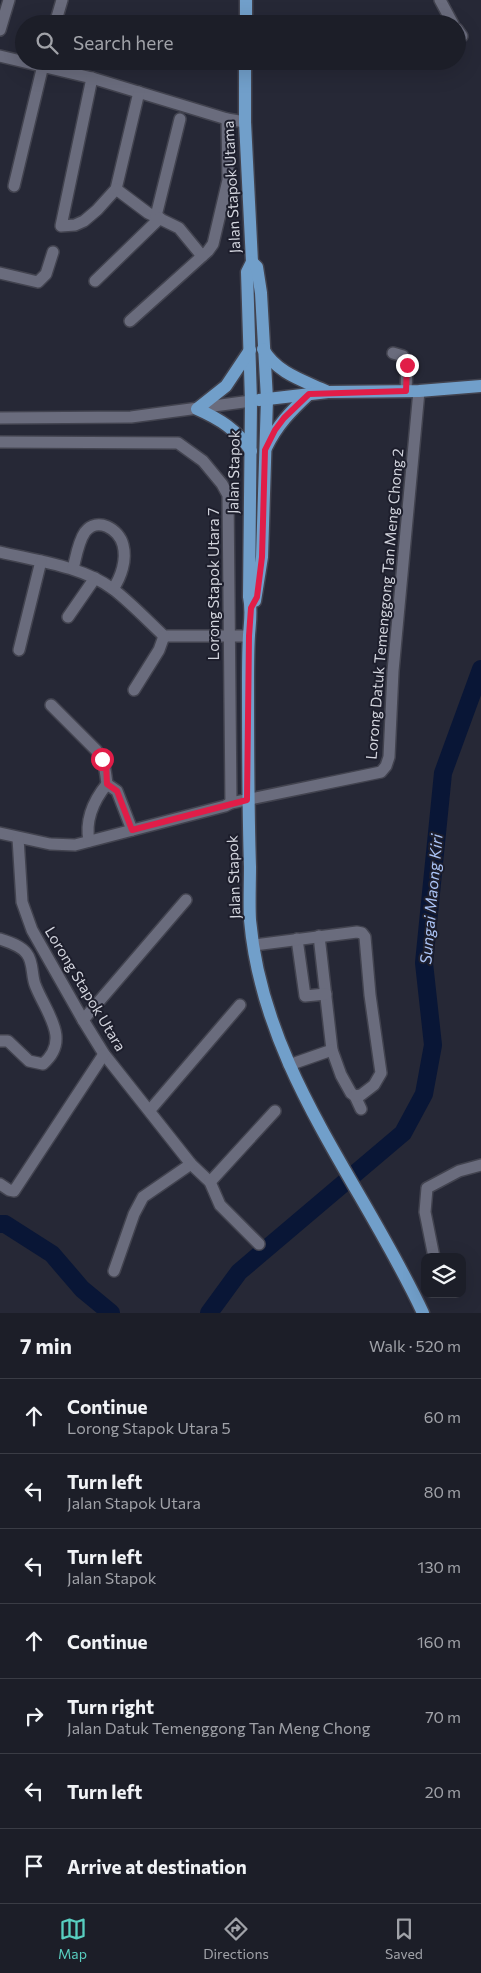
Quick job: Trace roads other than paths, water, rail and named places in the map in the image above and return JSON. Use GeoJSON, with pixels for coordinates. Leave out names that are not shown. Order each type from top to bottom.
{"type":"FeatureCollection","features":[{"type":"Feature","properties":{"kind":"main road"},"geometry":{"type":"LineString","coordinates":[[246,2],[246,15]]}},
{"type":"Feature","properties":{"kind":"main road","name":"Jalan Stapok Utama"},"geometry":{"type":"LineString","coordinates":[[245,70],[244,122],[252,262],[247,272],[251,401]]}},
{"type":"Feature","properties":{"kind":"main road"},"geometry":{"type":"LineString","coordinates":[[251,608],[257,597],[262,557],[266,399],[260,287],[257,267],[252,262]]}},
{"type":"Feature","properties":{"kind":"main road"},"geometry":{"type":"LineString","coordinates":[[263,349],[274,364],[291,375],[328,392]]}},
{"type":"Feature","properties":{"kind":"main road"},"geometry":{"type":"LineString","coordinates":[[250,350],[226,386],[197,409],[228,425],[243,438],[251,451]]}},
{"type":"Feature","properties":{"kind":"main road"},"geometry":{"type":"LineString","coordinates":[[251,401],[328,392],[413,391],[477,386]]}},
{"type":"Feature","properties":{"kind":"main road"},"geometry":{"type":"LineString","coordinates":[[264,463],[265,450],[275,430],[293,408],[309,394]]}},
{"type":"Feature","properties":{"kind":"main road","name":"Jalan Stapok"},"geometry":{"type":"LineString","coordinates":[[251,401],[249,597],[251,608],[247,800],[250,919],[261,984],[273,1024],[289,1065],[326,1138],[407,1279],[423,1313]]}},
{"type":"Feature","properties":{"kind":"street"},"geometry":{"type":"LineString","coordinates":[[0,30],[9,0]]}},
{"type":"Feature","properties":{"kind":"street"},"geometry":{"type":"LineString","coordinates":[[58,15],[62,0]]}},
{"type":"Feature","properties":{"kind":"street"},"geometry":{"type":"LineString","coordinates":[[440,0],[448,15]]}},
{"type":"Feature","properties":{"kind":"street"},"geometry":{"type":"LineString","coordinates":[[0,56],[15,59]]}},
{"type":"Feature","properties":{"kind":"street"},"geometry":{"type":"LineString","coordinates":[[14,186],[42,70]]}},
{"type":"Feature","properties":{"kind":"street"},"geometry":{"type":"LineString","coordinates":[[64,70],[227,119],[244,122]]}},
{"type":"Feature","properties":{"kind":"street"},"geometry":{"type":"LineString","coordinates":[[92,78],[62,226],[75,225],[84,221],[116,189],[139,92]]}},
{"type":"Feature","properties":{"kind":"street"},"geometry":{"type":"LineString","coordinates":[[95,282],[158,217],[180,119]]}},
{"type":"Feature","properties":{"kind":"street"},"geometry":{"type":"LineString","coordinates":[[130,321],[213,244],[227,189],[227,119]]}},
{"type":"Feature","properties":{"kind":"street"},"geometry":{"type":"LineString","coordinates":[[116,189],[139,207],[179,228],[202,256]]}},
{"type":"Feature","properties":{"kind":"street"},"geometry":{"type":"LineString","coordinates":[[0,273],[38,282],[46,274],[53,252]]}},
{"type":"Feature","properties":{"kind":"street","name":"Lorong Datuk Temenggong Tan Meng Chong 2"},"geometry":{"type":"LineString","coordinates":[[0,833],[50,844],[76,845],[247,800],[381,772],[386,766],[389,757],[393,671],[413,391],[404,356],[393,353]]}},
{"type":"Feature","properties":{"kind":"street"},"geometry":{"type":"LineString","coordinates":[[0,418],[131,417],[251,401]]}},
{"type":"Feature","properties":{"kind":"street","name":"Lorong Stapok Utara 7"},"geometry":{"type":"LineString","coordinates":[[0,442],[178,443],[203,461],[222,484],[228,495],[231,804]]}},
{"type":"Feature","properties":{"kind":"street"},"geometry":{"type":"LineString","coordinates":[[73,569],[81,540],[86,530],[94,525],[106,525],[116,531],[123,545],[122,571],[113,589]]}},
{"type":"Feature","properties":{"kind":"street"},"geometry":{"type":"LineString","coordinates":[[0,552],[73,569],[95,578],[113,589],[164,636],[249,636]]}},
{"type":"Feature","properties":{"kind":"street"},"geometry":{"type":"LineString","coordinates":[[19,650],[41,561]]}},
{"type":"Feature","properties":{"kind":"street"},"geometry":{"type":"LineString","coordinates":[[68,617],[95,578]]}},
{"type":"Feature","properties":{"kind":"street"},"geometry":{"type":"LineString","coordinates":[[134,690],[159,650],[164,636]]}},
{"type":"Feature","properties":{"kind":"street"},"geometry":{"type":"LineString","coordinates":[[51,705],[96,750],[106,765],[107,784],[95,799],[88,827],[89,841]]}},
{"type":"Feature","properties":{"kind":"street"},"geometry":{"type":"LineString","coordinates":[[107,784],[117,791],[132,830]]}},
{"type":"Feature","properties":{"kind":"street","name":"Lorong Stapok Utara"},"geometry":{"type":"LineString","coordinates":[[18,838],[22,902],[32,930],[104,1054],[191,1164],[210,1182]]}},
{"type":"Feature","properties":{"kind":"street"},"geometry":{"type":"LineString","coordinates":[[84,1020],[186,900]]}},
{"type":"Feature","properties":{"kind":"street"},"geometry":{"type":"LineString","coordinates":[[254,944],[357,932],[362,933],[365,937],[370,995],[381,1073],[374,1085],[361,1095],[355,1096]]}},
{"type":"Feature","properties":{"kind":"street"},"geometry":{"type":"LineString","coordinates":[[319,936],[332,1050],[341,1075],[361,1109]]}},
{"type":"Feature","properties":{"kind":"street"},"geometry":{"type":"LineString","coordinates":[[296,939],[305,996],[326,994]]}},
{"type":"Feature","properties":{"kind":"street"},"geometry":{"type":"LineString","coordinates":[[0,940],[19,947],[27,954],[32,967],[31,972],[35,987],[48,1011],[57,1036],[53,1052],[50,1058],[43,1064],[29,1061],[8,1041],[0,1041]]}},
{"type":"Feature","properties":{"kind":"street"},"geometry":{"type":"LineString","coordinates":[[32,967],[48,957]]}},
{"type":"Feature","properties":{"kind":"street"},"geometry":{"type":"LineString","coordinates":[[150,1110],[240,1005]]}},
{"type":"Feature","properties":{"kind":"street"},"geometry":{"type":"LineString","coordinates":[[289,1065],[332,1050]]}},
{"type":"Feature","properties":{"kind":"street"},"geometry":{"type":"LineString","coordinates":[[0,1184],[14,1191],[104,1054]]}},
{"type":"Feature","properties":{"kind":"street"},"geometry":{"type":"LineString","coordinates":[[259,1244],[220,1205],[210,1182],[275,1111]]}},
{"type":"Feature","properties":{"kind":"street"},"geometry":{"type":"LineString","coordinates":[[114,1271],[134,1214],[143,1197],[191,1164]]}},
{"type":"Feature","properties":{"kind":"street"},"geometry":{"type":"LineString","coordinates":[[433,1253],[425,1212],[427,1188],[459,1171],[481,1164]]}},
{"type":"Feature","properties":{"kind":"waterway","name":"Sungai Maong Kiri"},"geometry":{"type":"LineString","coordinates":[[209,1313],[239,1272],[403,1133],[424,1094],[433,1045],[424,963],[443,773],[481,669]]}},
{"type":"Feature","properties":{"kind":"waterway"},"geometry":{"type":"LineString","coordinates":[[0,1224],[5,1224],[52,1254],[82,1289],[111,1313]]}}]}
